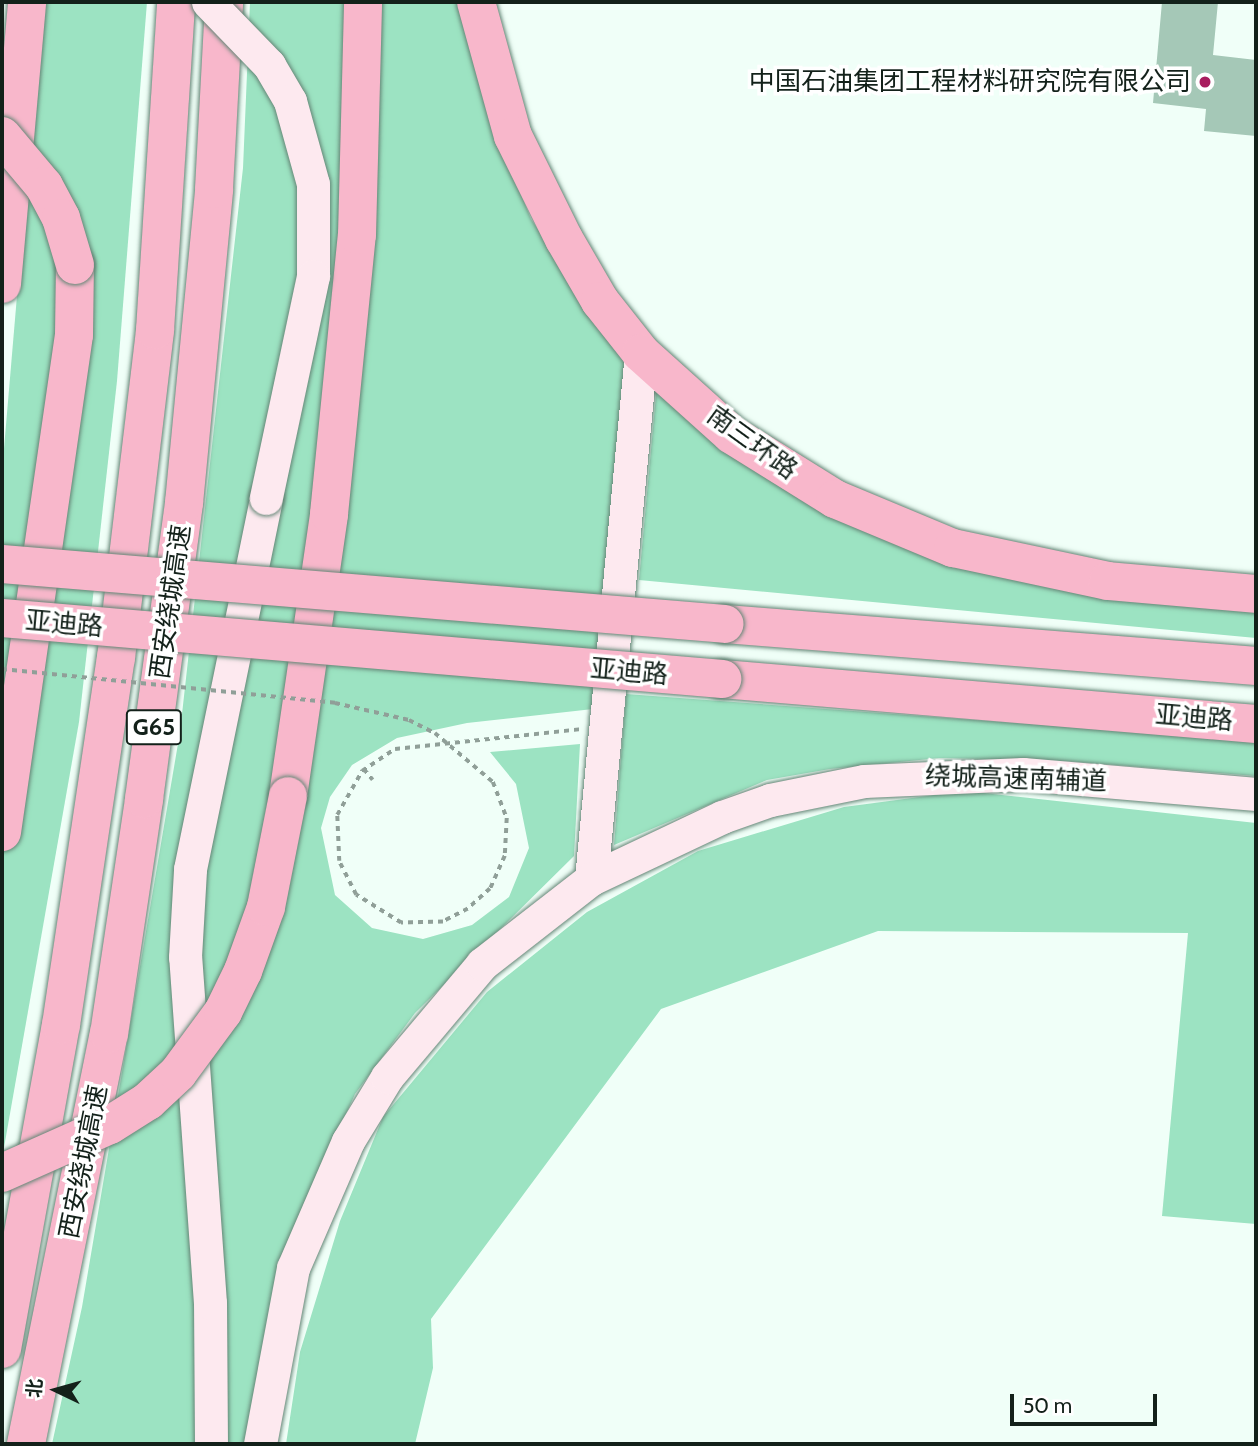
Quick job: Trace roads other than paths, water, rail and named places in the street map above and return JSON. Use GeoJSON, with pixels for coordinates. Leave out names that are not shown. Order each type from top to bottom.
{"type":"FeatureCollection","features":[{"type":"Feature","properties":{"kind":"highway"},"geometry":{"type":"LineString","coordinates":[[2,285],[27,2]]}},
{"type":"Feature","properties":{"kind":"highway","name":"西安绕城高速"},"geometry":{"type":"LineString","coordinates":[[2,1349],[61,1025],[116,658],[155,330],[176,2]]}},
{"type":"Feature","properties":{"kind":"highway","name":"西安绕城高速"},"geometry":{"type":"LineString","coordinates":[[26,1444],[109,1034],[144,799],[184,503],[214,189],[224,2]]}},
{"type":"Feature","properties":{"kind":"highway"},"geometry":{"type":"LineString","coordinates":[[2,1173],[110,1125],[148,1101],[178,1073],[223,1012],[243,971],[266,907],[288,796],[329,514],[357,235],[363,2]]}},
{"type":"Feature","properties":{"kind":"highway","name":"南三环路"},"geometry":{"type":"LineString","coordinates":[[476,2],[491,70],[538,190],[600,301],[641,353],[744,443],[835,499],[917,536],[1066,574],[1256,594]]}},
{"type":"Feature","properties":{"kind":"highway"},"geometry":{"type":"LineString","coordinates":[[2,136],[44,186],[61,218],[75,265],[75,335],[2,832]]}},
{"type":"Feature","properties":{"kind":"highway"},"geometry":{"type":"LineString","coordinates":[[2,557],[39,567]]}},
{"type":"Feature","properties":{"kind":"highway","name":"亚迪路"},"geometry":{"type":"LineString","coordinates":[[2,564],[1256,666]]}},
{"type":"Feature","properties":{"kind":"highway","name":"亚迪路"},"geometry":{"type":"LineString","coordinates":[[2,618],[1256,724]]}},
{"type":"Feature","properties":{"kind":"main road"},"geometry":{"type":"LineString","coordinates":[[208,2],[269,65],[290,101],[313,184],[313,276],[200,802],[185,957],[210,1303],[211,1444]]}},
{"type":"Feature","properties":{"kind":"main road"},"geometry":{"type":"LineString","coordinates":[[591,880],[609,727],[641,353]]}},
{"type":"Feature","properties":{"kind":"main road","name":"绕城高速南辅道"},"geometry":{"type":"LineString","coordinates":[[260,1444],[293,1268],[348,1141],[394,1068],[482,964],[591,880],[722,817],[770,800],[863,781],[1023,774],[1256,794]]}},
{"type":"Feature","properties":{"kind":"place","name":"中国石油集团工程材料研究院有限公司"},"geometry":{"type":"Point","coordinates":[1205,82]}}]}
